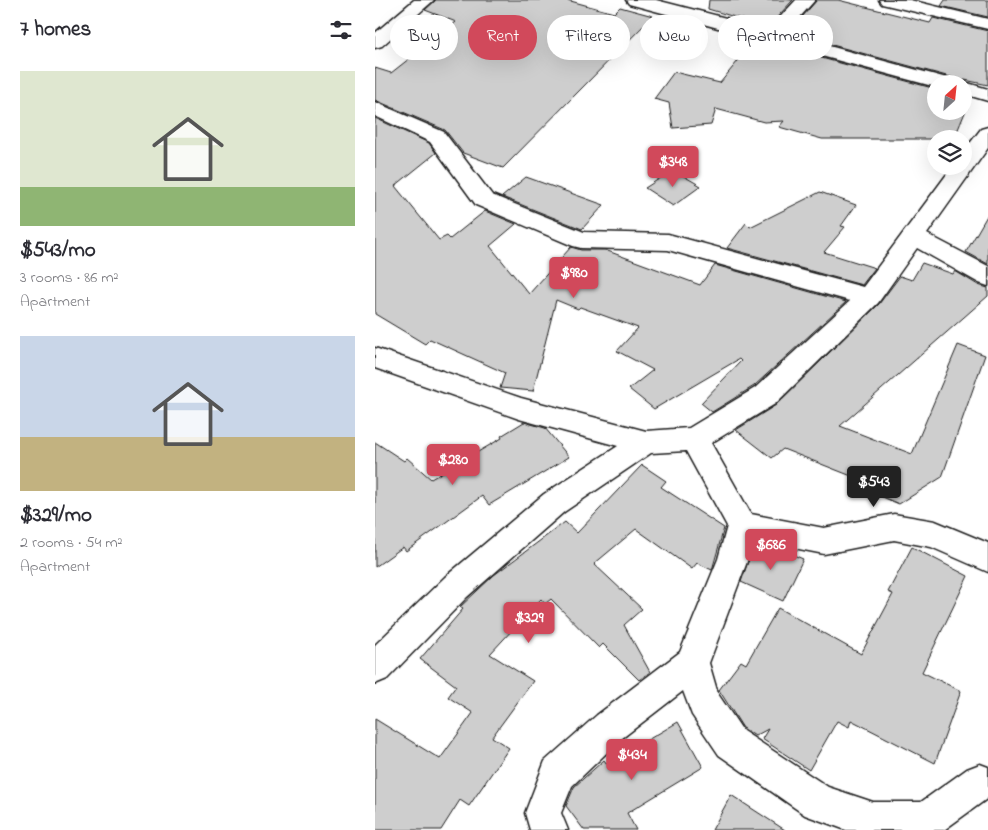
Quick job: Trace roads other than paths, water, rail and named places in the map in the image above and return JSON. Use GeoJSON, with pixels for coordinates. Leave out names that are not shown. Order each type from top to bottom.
{"type":"FeatureCollection","features":[{"type":"Feature","properties":{"kind":"street"},"geometry":{"type":"LineString","coordinates":[[375,42],[425,0]]}},
{"type":"Feature","properties":{"kind":"street"},"geometry":{"type":"LineString","coordinates":[[635,0],[718,22]]}},
{"type":"Feature","properties":{"kind":"street"},"geometry":{"type":"LineString","coordinates":[[792,15],[806,0]]}},
{"type":"Feature","properties":{"kind":"street"},"geometry":{"type":"LineString","coordinates":[[889,0],[988,24]]}},
{"type":"Feature","properties":{"kind":"street"},"geometry":{"type":"LineString","coordinates":[[833,53],[927,78]]}},
{"type":"Feature","properties":{"kind":"street"},"geometry":{"type":"LineString","coordinates":[[973,91],[988,95]]}},
{"type":"Feature","properties":{"kind":"street"},"geometry":{"type":"LineString","coordinates":[[375,108],[437,137],[484,200],[581,240],[668,242],[869,297]]}},
{"type":"Feature","properties":{"kind":"street"},"geometry":{"type":"LineString","coordinates":[[375,358],[519,408],[646,442],[694,439],[765,396],[833,334],[869,297],[988,132]]}},
{"type":"Feature","properties":{"kind":"street"},"geometry":{"type":"LineString","coordinates":[[913,236],[988,277]]}},
{"type":"Feature","properties":{"kind":"street"},"geometry":{"type":"LineString","coordinates":[[549,830],[543,813],[558,774],[609,727],[693,663],[733,559],[743,525],[694,439]]}},
{"type":"Feature","properties":{"kind":"street"},"geometry":{"type":"LineString","coordinates":[[375,668],[456,587],[554,503],[646,442]]}},
{"type":"Feature","properties":{"kind":"street"},"geometry":{"type":"LineString","coordinates":[[743,525],[823,541],[894,527],[935,534],[988,558]]}},
{"type":"Feature","properties":{"kind":"street"},"geometry":{"type":"LineString","coordinates":[[693,663],[704,703],[731,743],[818,802],[873,821],[927,820],[980,782]]}}]}
